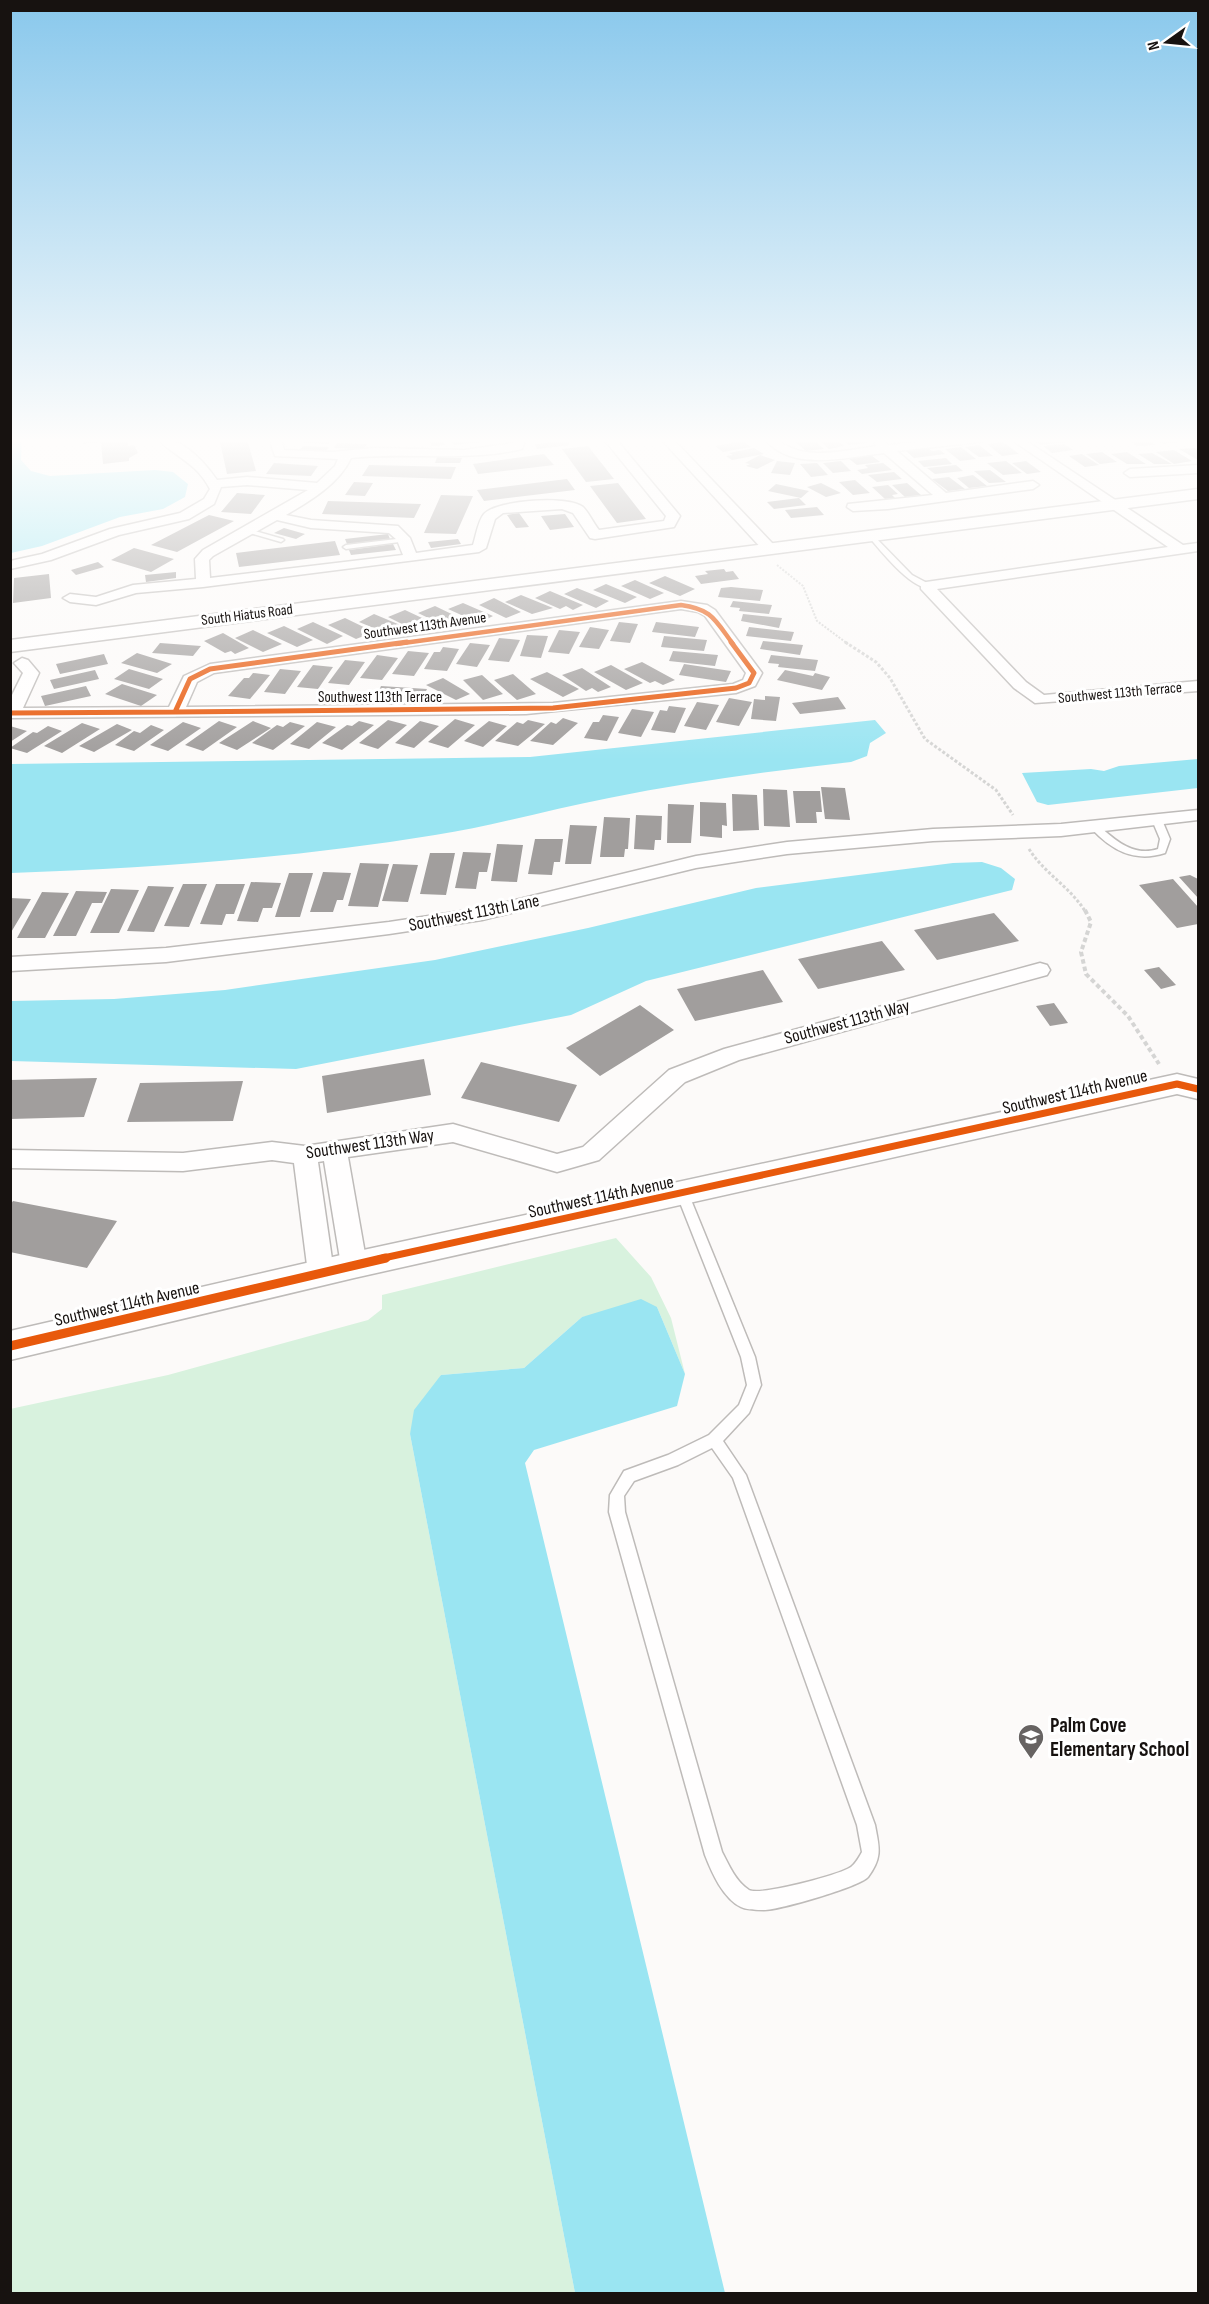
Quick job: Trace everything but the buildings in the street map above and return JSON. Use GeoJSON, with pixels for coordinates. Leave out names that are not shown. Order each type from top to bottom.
{"type":"FeatureCollection","features":[{"type":"Feature","properties":{"kind":"main road","name":"South Hiatus Road"},"geometry":{"type":"LineString","coordinates":[[10,633],[788,546]]}},
{"type":"Feature","properties":{"kind":"main road","name":"South Hiatus Road"},"geometry":{"type":"LineString","coordinates":[[10,646],[795,546]]}},
{"type":"Feature","properties":{"kind":"street"},"geometry":{"type":"LineString","coordinates":[[10,565],[46,558],[79,546]]}},
{"type":"Feature","properties":{"kind":"street"},"geometry":{"type":"LineString","coordinates":[[10,573],[62,564],[116,546]]}},
{"type":"Feature","properties":{"kind":"street"},"geometry":{"type":"LineString","coordinates":[[203,583],[202,559],[222,546]]}},
{"type":"Feature","properties":{"kind":"street"},"geometry":{"type":"LineString","coordinates":[[407,546],[411,558]]}},
{"type":"Feature","properties":{"kind":"street"},"geometry":{"type":"LineString","coordinates":[[70,598],[96,601],[115,597],[133,589],[411,558],[479,548],[480,546]]}},
{"type":"Feature","properties":{"kind":"street"},"geometry":{"type":"LineString","coordinates":[[764,546],[767,549]]}},
{"type":"Feature","properties":{"kind":"street"},"geometry":{"type":"LineString","coordinates":[[1175,546],[1180,549]]}},
{"type":"Feature","properties":{"kind":"street"},"geometry":{"type":"LineString","coordinates":[[926,586],[1198,547]]}},
{"type":"Feature","properties":{"kind":"street","name":"Southwest 113th Terrace"},"geometry":{"type":"LineString","coordinates":[[926,586],[1020,685],[1041,700],[1198,686]]}},
{"type":"Feature","properties":{"kind":"street","name":"Southwest 113th Avenue"},"geometry":{"type":"LineString","coordinates":[[176,712],[190,679],[210,669],[681,605],[702,608]]}},
{"type":"Feature","properties":{"kind":"street","name":"Southwest 113th Terrace"},"geometry":{"type":"LineString","coordinates":[[11,713],[535,709],[736,688],[748,683],[754,673],[716,618],[702,608]]}},
{"type":"Feature","properties":{"kind":"street"},"geometry":{"type":"LineString","coordinates":[[11,713],[32,673],[22,663]]}},
{"type":"Feature","properties":{"kind":"street"},"geometry":{"type":"LineString","coordinates":[[1020,832],[1095,827],[1198,815]]}},
{"type":"Feature","properties":{"kind":"street","name":"Southwest 113th Lane"},"geometry":{"type":"LineString","coordinates":[[10,964],[166,955],[389,928],[482,914],[696,862],[787,848],[933,835],[1020,832]]}},
{"type":"Feature","properties":{"kind":"street","name":"Southwest 113th Way"},"geometry":{"type":"LineString","coordinates":[[10,1159],[183,1162],[272,1151],[305,1155],[335,1152],[404,1138],[453,1133],[557,1163],[591,1154],[677,1076],[732,1054],[1040,970]]}},
{"type":"Feature","properties":{"kind":"street","name":"Southwest 114th Avenue"},"geometry":{"type":"LineString","coordinates":[[10,1346],[354,1265],[683,1195],[1177,1084],[1198,1089]]}},
{"type":"Feature","properties":{"kind":"street"},"geometry":{"type":"LineString","coordinates":[[335,1152],[354,1265]]}},
{"type":"Feature","properties":{"kind":"street"},"geometry":{"type":"LineString","coordinates":[[305,1155],[321,1273]]}},
{"type":"Feature","properties":{"kind":"lane"},"geometry":{"type":"LineString","coordinates":[[346,547],[358,546]]}},
{"type":"Feature","properties":{"kind":"lane"},"geometry":{"type":"LineString","coordinates":[[880,546],[910,576],[926,586]]}},
{"type":"Feature","properties":{"kind":"lane"},"geometry":{"type":"LineString","coordinates":[[1095,827],[1118,848],[1137,855],[1152,855],[1162,850],[1165,839],[1157,820]]}},
{"type":"Feature","properties":{"kind":"lane"},"geometry":{"type":"LineString","coordinates":[[683,1195],[748,1357],[754,1385],[744,1409],[714,1440],[673,1460],[629,1476],[617,1495],[617,1512],[714,1855],[728,1882],[745,1899],[765,1901],[842,1881],[860,1872],[871,1853],[866,1825],[739,1475],[714,1440]]}},
{"type":"Feature","properties":{"kind":"path"},"geometry":{"type":"LineString","coordinates":[[767,549],[803,585],[810,608],[820,624],[883,669],[900,691],[912,721],[925,738],[944,755],[976,773],[1005,799],[1020,832],[1041,868],[1080,900],[1091,922],[1081,952],[1086,974],[1128,1016],[1159,1064]]}},
{"type":"Feature","properties":{"kind":"green space"},"geometry":{"type":"Polygon","coordinates":[[[616,1238],[651,1277],[671,1318],[685,1374],[657,1307],[582,1317],[524,1368],[441,1375],[410,1434],[575,2293],[11,2293],[10,1409],[168,1375],[368,1320],[382,1309],[382,1295],[616,1238]]]}},
{"type":"Feature","properties":{"kind":"water"},"geometry":{"type":"Polygon","coordinates":[[[11,546],[43,546],[42,546],[11,553],[11,546]]]}},
{"type":"Feature","properties":{"kind":"water"},"geometry":{"type":"Polygon","coordinates":[[[875,720],[886,733],[870,743],[867,756],[851,762],[669,787],[587,802],[457,831],[330,850],[224,861],[11,873],[11,764],[530,757],[875,720]]]}},
{"type":"Feature","properties":{"kind":"water"},"geometry":{"type":"Polygon","coordinates":[[[1198,759],[1198,788],[1048,805],[1037,802],[1022,773],[1091,769],[1104,771],[1119,766],[1198,759]]]}},
{"type":"Feature","properties":{"kind":"water"},"geometry":{"type":"Polygon","coordinates":[[[982,862],[1001,868],[1015,879],[1012,890],[646,981],[571,1015],[296,1069],[11,1061],[11,1001],[114,999],[225,990],[435,960],[588,928],[756,888],[953,863],[982,862]]]}},
{"type":"Feature","properties":{"kind":"water"},"geometry":{"type":"Polygon","coordinates":[[[641,1299],[657,1307],[685,1374],[677,1406],[534,1450],[525,1463],[725,2293],[575,2293],[410,1434],[414,1410],[441,1375],[524,1368],[582,1317],[641,1299]]]}},
{"type":"Feature","properties":{"kind":"cycle path"},"geometry":{"type":"LineString","coordinates":[[10,713],[526,709],[553,708],[736,688],[749,683],[754,673],[710,613],[702,608],[681,605],[210,669],[190,679],[175,712]]}},
{"type":"Feature","properties":{"kind":"cycle path"},"geometry":{"type":"LineString","coordinates":[[10,1346],[354,1265],[1177,1084],[1198,1089]]}},
{"type":"Feature","properties":{"kind":"place","name":"Palm Cove Elementary School"},"geometry":{"type":"Point","coordinates":[1031,1760]}}]}
